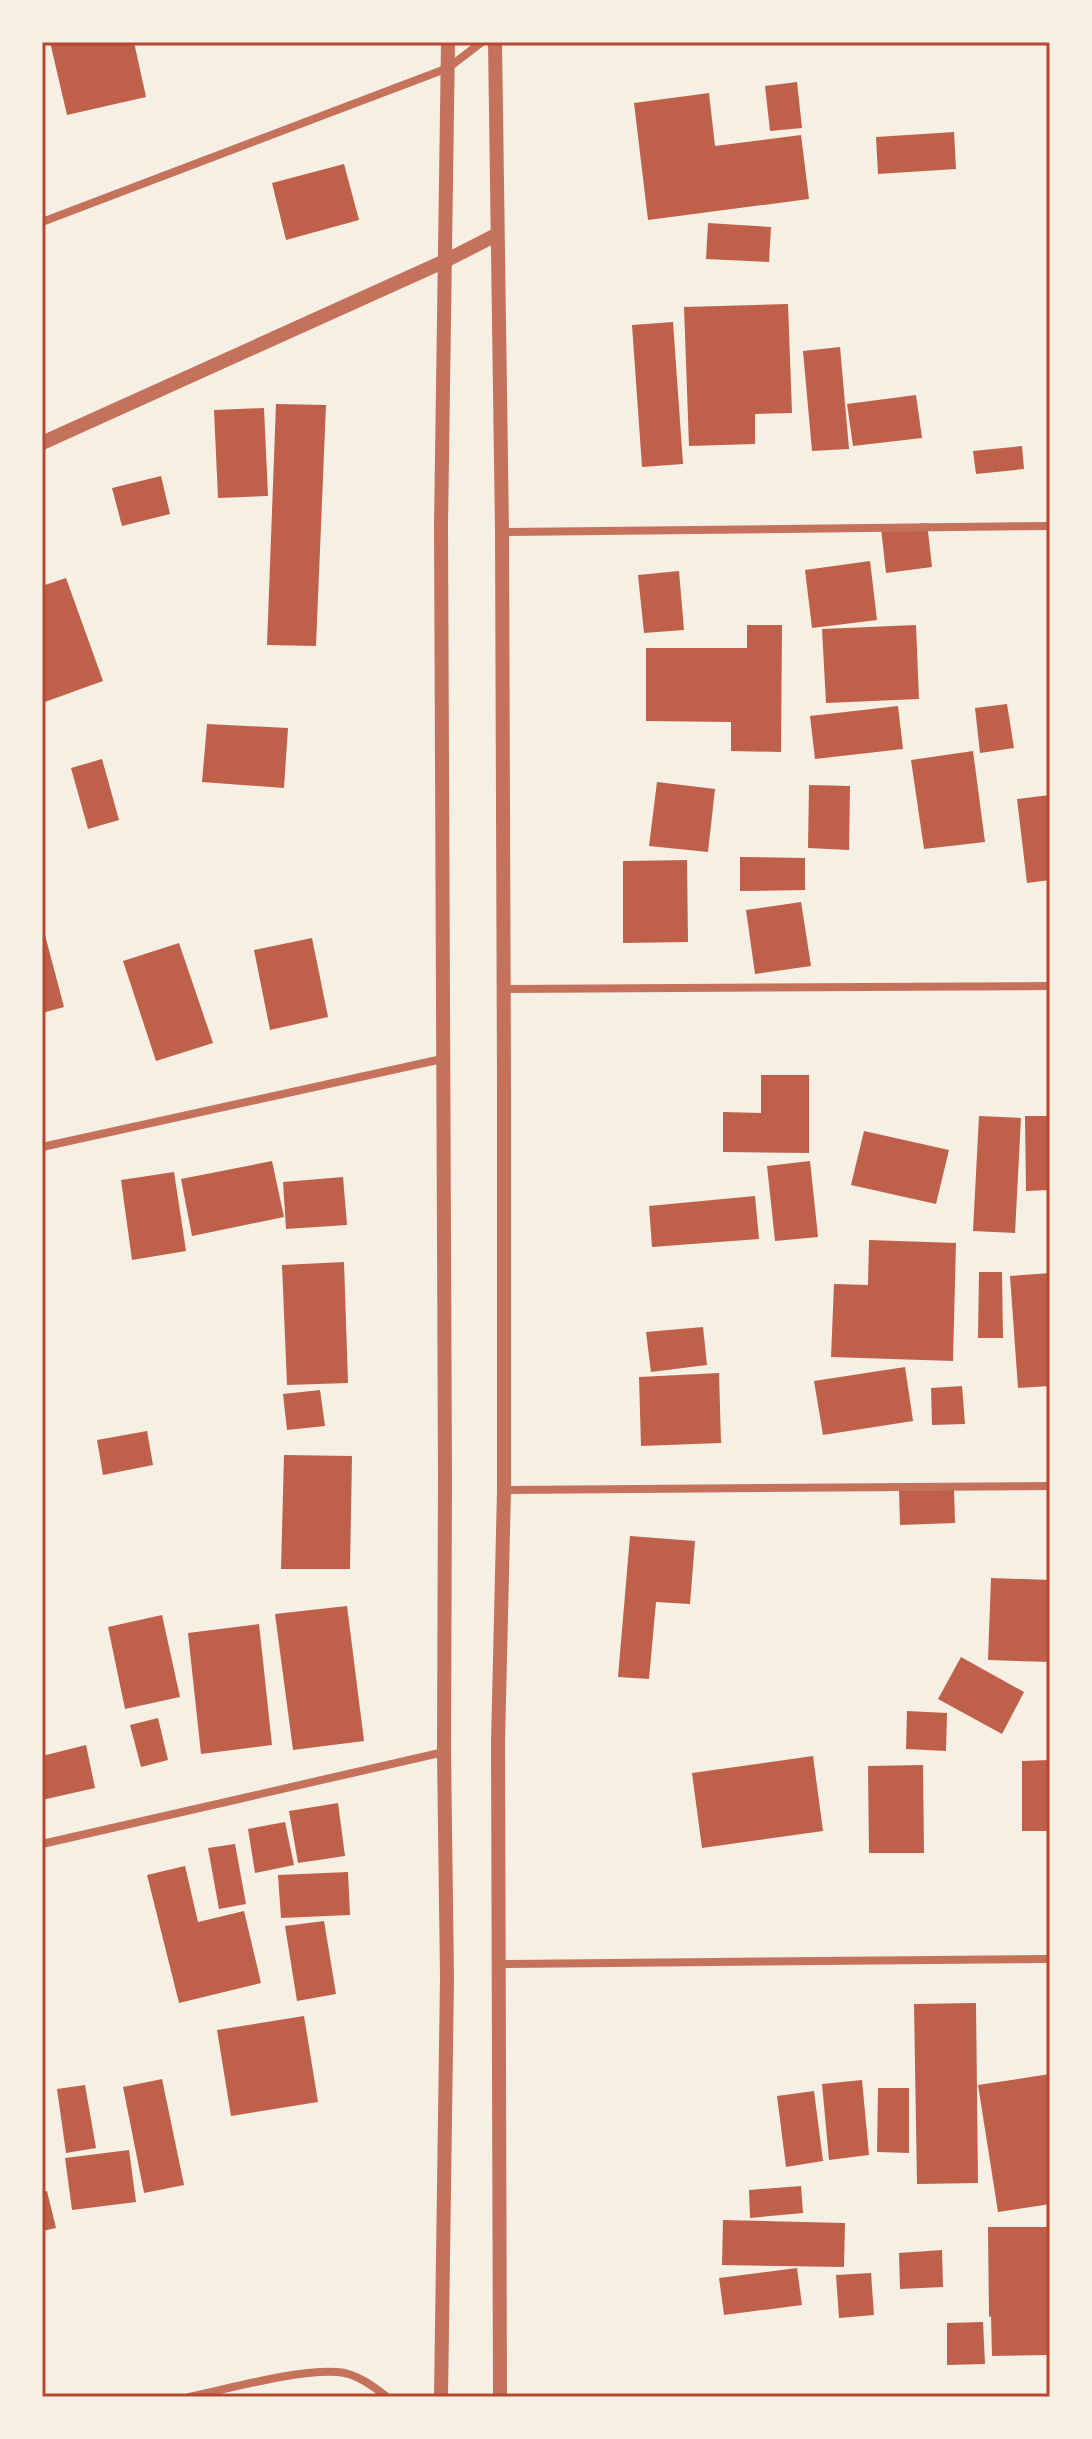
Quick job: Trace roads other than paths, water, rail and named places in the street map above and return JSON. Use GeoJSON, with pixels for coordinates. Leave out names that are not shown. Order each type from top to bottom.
{"type":"FeatureCollection","features":[{"type":"Feature","properties":{"kind":"street"},"geometry":{"type":"LineString","coordinates":[[441,2397],[447,1978],[441,526],[448,42]]}},
{"type":"Feature","properties":{"kind":"street"},"geometry":{"type":"LineString","coordinates":[[42,222],[448,68],[482,42]]}},
{"type":"Feature","properties":{"kind":"street"},"geometry":{"type":"LineString","coordinates":[[495,42],[502,532],[503,989],[504,1490],[498,1742],[500,2397]]}},
{"type":"Feature","properties":{"kind":"street"},"geometry":{"type":"LineString","coordinates":[[42,443],[496,235]]}},
{"type":"Feature","properties":{"kind":"street"},"geometry":{"type":"LineString","coordinates":[[502,532],[1050,526]]}},
{"type":"Feature","properties":{"kind":"street"},"geometry":{"type":"LineString","coordinates":[[503,989],[1050,986]]}},
{"type":"Feature","properties":{"kind":"street"},"geometry":{"type":"LineString","coordinates":[[42,1147],[442,1059]]}},
{"type":"Feature","properties":{"kind":"street"},"geometry":{"type":"LineString","coordinates":[[504,1490],[1050,1486]]}},
{"type":"Feature","properties":{"kind":"street"},"geometry":{"type":"LineString","coordinates":[[42,1844],[444,1752]]}},
{"type":"Feature","properties":{"kind":"street"},"geometry":{"type":"LineString","coordinates":[[500,1964],[1050,1959]]}},
{"type":"Feature","properties":{"kind":"street"},"geometry":{"type":"LineString","coordinates":[[189,2397],[288,2377],[339,2372],[369,2383],[387,2397]]}}]}
